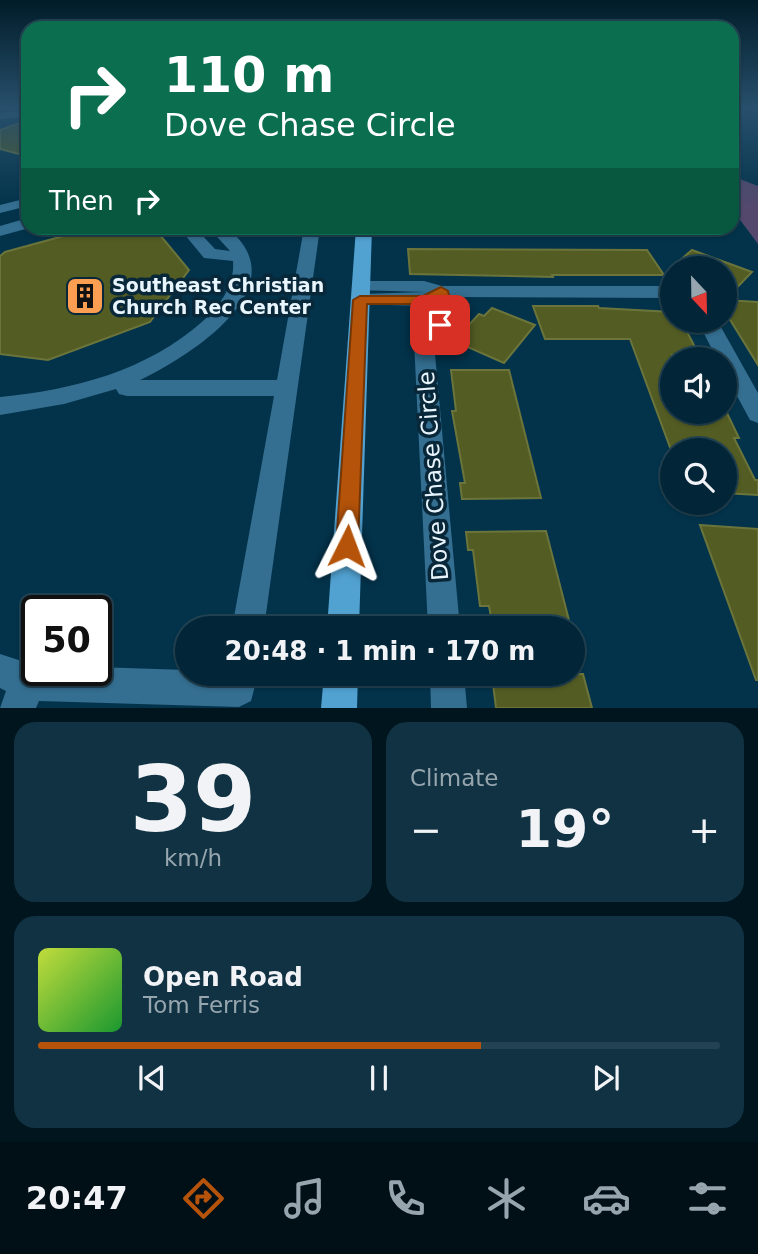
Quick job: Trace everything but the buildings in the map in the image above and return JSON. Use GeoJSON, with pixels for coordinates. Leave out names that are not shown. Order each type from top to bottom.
{"type":"FeatureCollection","features":[{"type":"Feature","properties":{"kind":"main road"},"geometry":{"type":"LineString","coordinates":[[344,616],[364,235]]}},
{"type":"Feature","properties":{"kind":"main road"},"geometry":{"type":"LineString","coordinates":[[339,708],[340,686]]}},
{"type":"Feature","properties":{"kind":"street"},"geometry":{"type":"LineString","coordinates":[[0,200],[21,196]]}},
{"type":"Feature","properties":{"kind":"street"},"geometry":{"type":"LineString","coordinates":[[0,209],[21,204]]}},
{"type":"Feature","properties":{"kind":"street"},"geometry":{"type":"LineString","coordinates":[[1,228],[21,224]]}},
{"type":"Feature","properties":{"kind":"street"},"geometry":{"type":"LineString","coordinates":[[193,235],[210,254],[242,257]]}},
{"type":"Feature","properties":{"kind":"street"},"geometry":{"type":"LineString","coordinates":[[0,406],[32,404],[121,377],[178,350],[210,327],[230,304],[243,278],[242,257],[236,244],[225,235]]}},
{"type":"Feature","properties":{"kind":"street"},"geometry":{"type":"LineString","coordinates":[[250,616],[311,235]]}},
{"type":"Feature","properties":{"kind":"street"},"geometry":{"type":"LineString","coordinates":[[360,293],[424,286],[441,291],[660,292]]}},
{"type":"Feature","properties":{"kind":"street","name":"Dove Chase Circle"},"geometry":{"type":"LineString","coordinates":[[441,291],[445,315],[440,325],[424,341],[443,616]]}},
{"type":"Feature","properties":{"kind":"street"},"geometry":{"type":"LineString","coordinates":[[714,333],[758,414]]}},
{"type":"Feature","properties":{"kind":"street"},"geometry":{"type":"LineString","coordinates":[[121,377],[127,388],[286,387]]}},
{"type":"Feature","properties":{"kind":"street"},"geometry":{"type":"LineString","coordinates":[[15,687],[239,689],[239,686]]}},
{"type":"Feature","properties":{"kind":"street"},"geometry":{"type":"LineString","coordinates":[[448,686],[449,708]]}},
{"type":"Feature","properties":{"kind":"shaded area"},"geometry":{"type":"Polygon","coordinates":[[[739,179],[758,186],[758,244],[739,218],[739,179]]]}},
{"type":"Feature","properties":{"kind":"place","name":"Southeast Christian Church Rec Center"},"geometry":{"type":"Point","coordinates":[85,296]}},
{"type":"Feature","properties":{"kind":"route"},"geometry":{"type":"LineString","coordinates":[[347,546],[360,300],[425,300],[441,291],[445,315],[440,325]]}}]}
